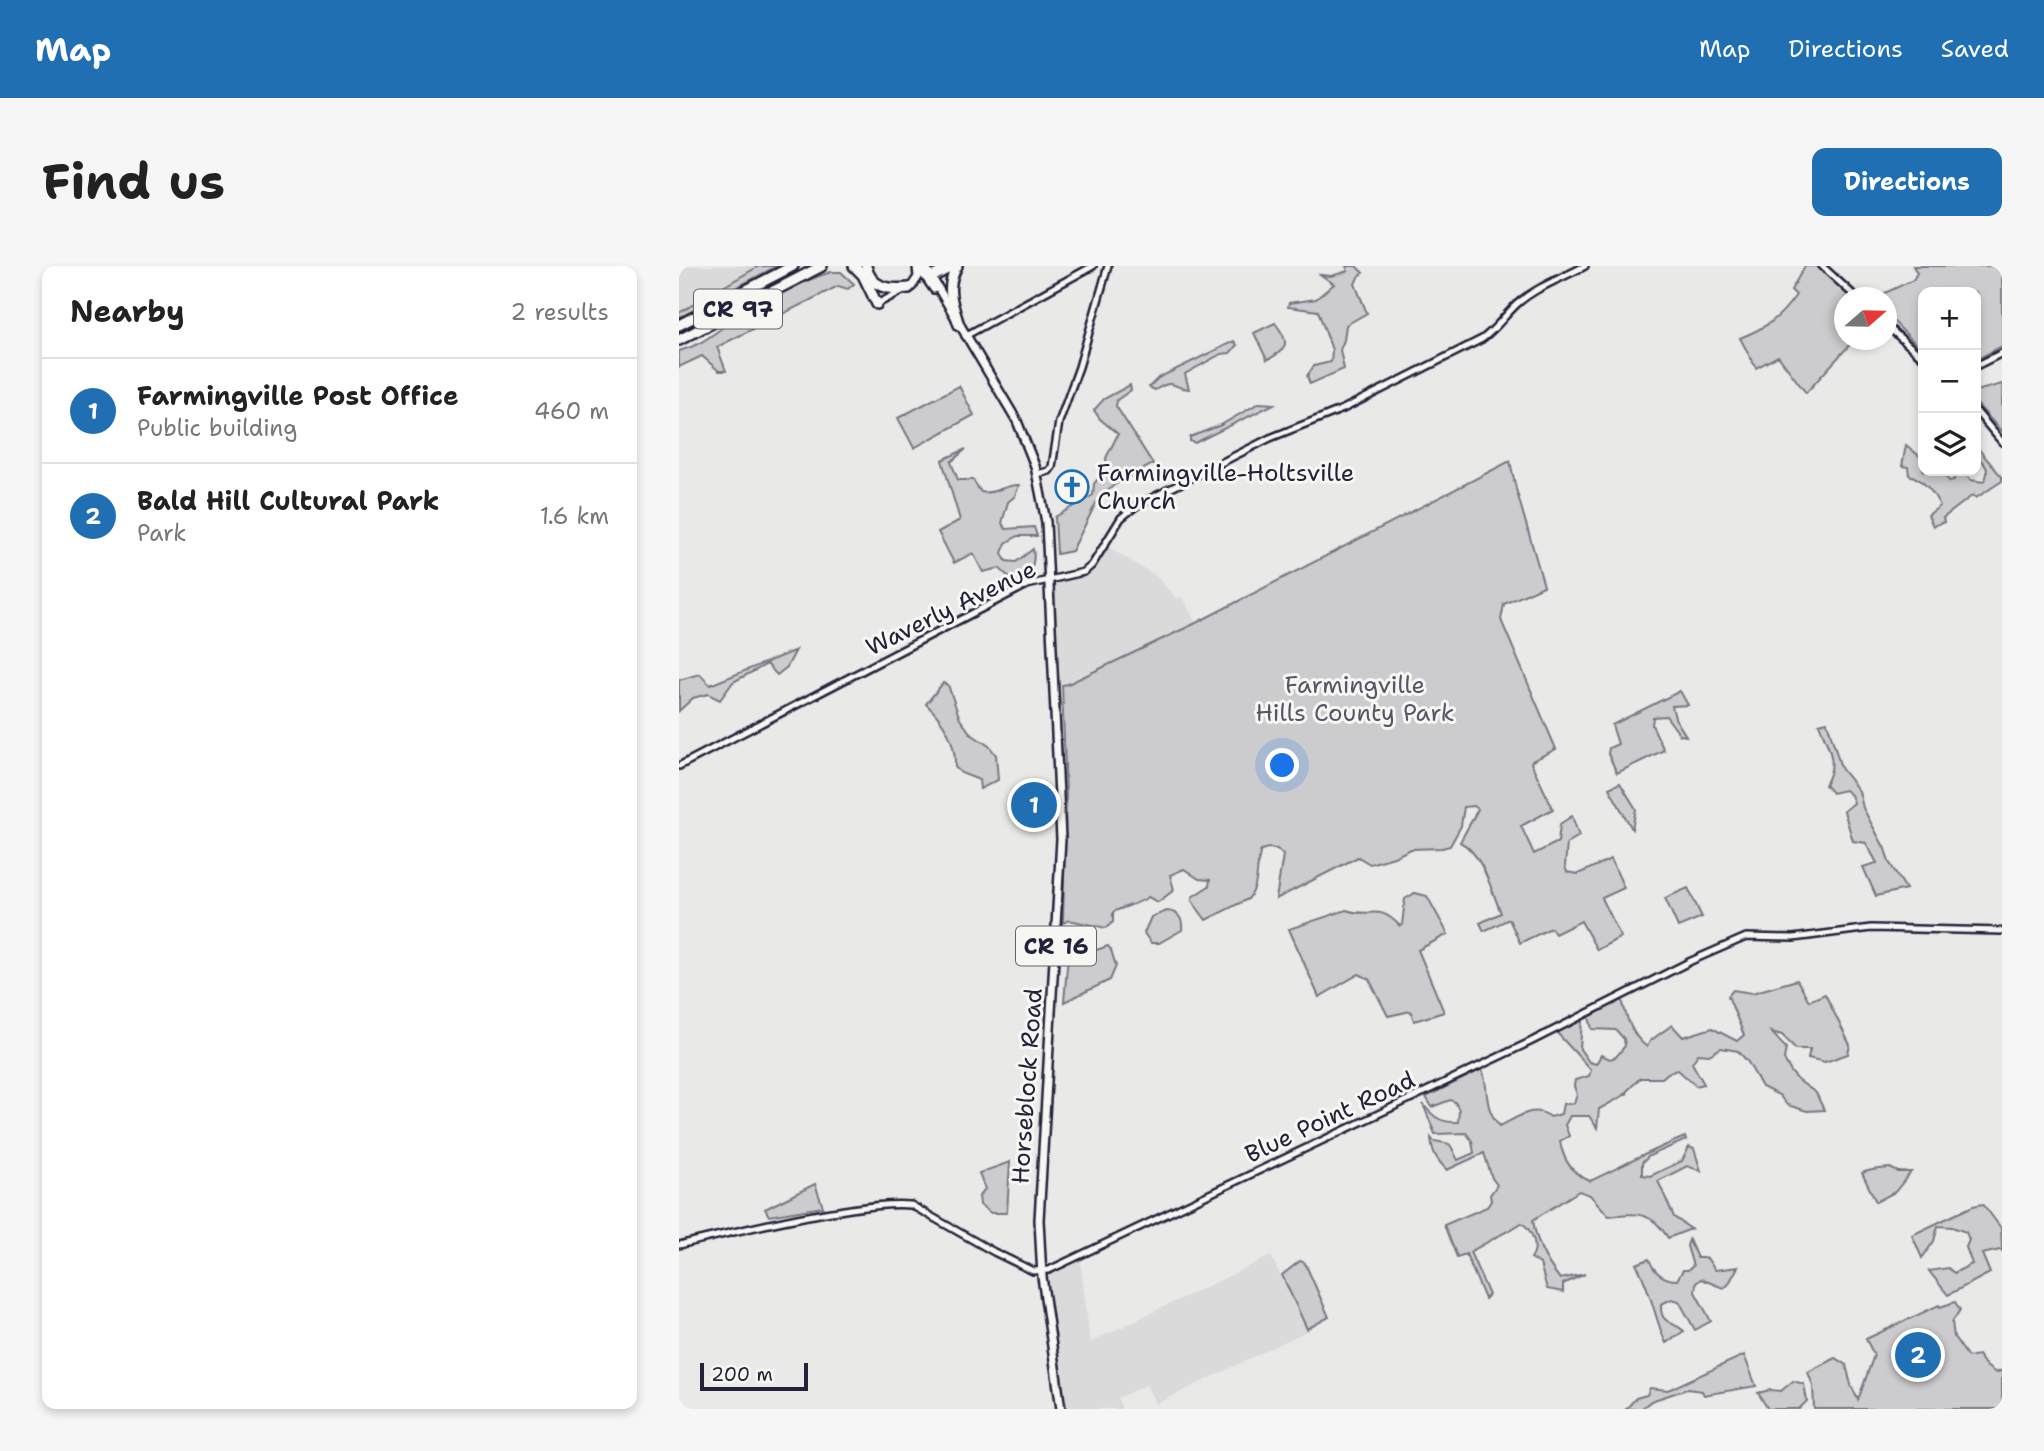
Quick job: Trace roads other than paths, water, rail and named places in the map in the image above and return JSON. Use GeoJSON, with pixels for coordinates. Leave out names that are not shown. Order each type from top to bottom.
{"type":"FeatureCollection","features":[{"type":"Feature","properties":{"kind":"highway"},"geometry":{"type":"LineString","coordinates":[[756,285],[785,266]]}},
{"type":"Feature","properties":{"kind":"highway","name":"CR 97"},"geometry":{"type":"LineString","coordinates":[[679,325],[793,266]]}},
{"type":"Feature","properties":{"kind":"highway","name":"CR 97"},"geometry":{"type":"LineString","coordinates":[[679,340],[822,266]]}},
{"type":"Feature","properties":{"kind":"highway"},"geometry":{"type":"LineString","coordinates":[[854,266],[863,275],[877,304]]}},
{"type":"Feature","properties":{"kind":"highway"},"geometry":{"type":"LineString","coordinates":[[866,266],[871,280],[879,286],[893,289],[910,287]]}},
{"type":"Feature","properties":{"kind":"highway"},"geometry":{"type":"LineString","coordinates":[[929,278],[955,266]]}},
{"type":"Feature","properties":{"kind":"highway"},"geometry":{"type":"LineString","coordinates":[[955,266],[949,289],[959,325]]}},
{"type":"Feature","properties":{"kind":"main road"},"geometry":{"type":"LineString","coordinates":[[910,287],[918,277],[917,266]]}},
{"type":"Feature","properties":{"kind":"main road","name":"CR 16"},"geometry":{"type":"LineString","coordinates":[[917,266],[929,278],[1013,412],[1037,474]]}},
{"type":"Feature","properties":{"kind":"main road","name":"CR 16"},"geometry":{"type":"LineString","coordinates":[[925,266],[929,278]]}},
{"type":"Feature","properties":{"kind":"main road","name":"Horseblock Road"},"geometry":{"type":"LineString","coordinates":[[1037,474],[1045,512],[1061,854],[1039,1201],[1041,1271],[1061,1409]]}},
{"type":"Feature","properties":{"kind":"street"},"geometry":{"type":"LineString","coordinates":[[965,335],[1093,266]]}},
{"type":"Feature","properties":{"kind":"street"},"geometry":{"type":"LineString","coordinates":[[1037,474],[1049,471],[1052,467],[1059,422],[1079,367],[1108,266]]}},
{"type":"Feature","properties":{"kind":"street","name":"Waverly Avenue"},"geometry":{"type":"LineString","coordinates":[[679,766],[1027,585],[1049,578],[1075,576],[1091,566],[1121,519],[1136,506],[1270,438],[1343,408],[1464,348],[1493,331],[1515,306],[1526,298],[1584,266]]}},
{"type":"Feature","properties":{"kind":"street"},"geometry":{"type":"LineString","coordinates":[[1822,266],[1845,287]]}},
{"type":"Feature","properties":{"kind":"street"},"geometry":{"type":"LineString","coordinates":[[877,304],[929,278]]}},
{"type":"Feature","properties":{"kind":"street"},"geometry":{"type":"LineString","coordinates":[[1897,335],[1918,354]]}},
{"type":"Feature","properties":{"kind":"street"},"geometry":{"type":"LineString","coordinates":[[1981,364],[2002,353]]}},
{"type":"Feature","properties":{"kind":"street"},"geometry":{"type":"LineString","coordinates":[[1978,413],[2002,442]]}},
{"type":"Feature","properties":{"kind":"street","name":"Blue Point Road"},"geometry":{"type":"LineString","coordinates":[[1041,1271],[1082,1255],[1545,1035],[1691,961],[1746,937],[1793,937],[1871,928],[2002,931]]}},
{"type":"Feature","properties":{"kind":"street"},"geometry":{"type":"LineString","coordinates":[[679,1245],[811,1215],[904,1204],[911,1205],[994,1252],[1033,1271],[1041,1271]]}},
{"type":"Feature","properties":{"kind":"place","name":"Farmingville-Holtsville Church"},"geometry":{"type":"Point","coordinates":[1072,487]}},
{"type":"Feature","properties":{"kind":"place","name":"Farmingville Post Office"},"geometry":{"type":"Point","coordinates":[1034,805]}},
{"type":"Feature","properties":{"kind":"place","name":"Bald Hill Cultural Park"},"geometry":{"type":"Point","coordinates":[1918,1355]}},
{"type":"Feature","properties":{"kind":"park label","name":"Farmingville Hills County Park"},"geometry":{"type":"Point","coordinates":[1355,699]}}]}
